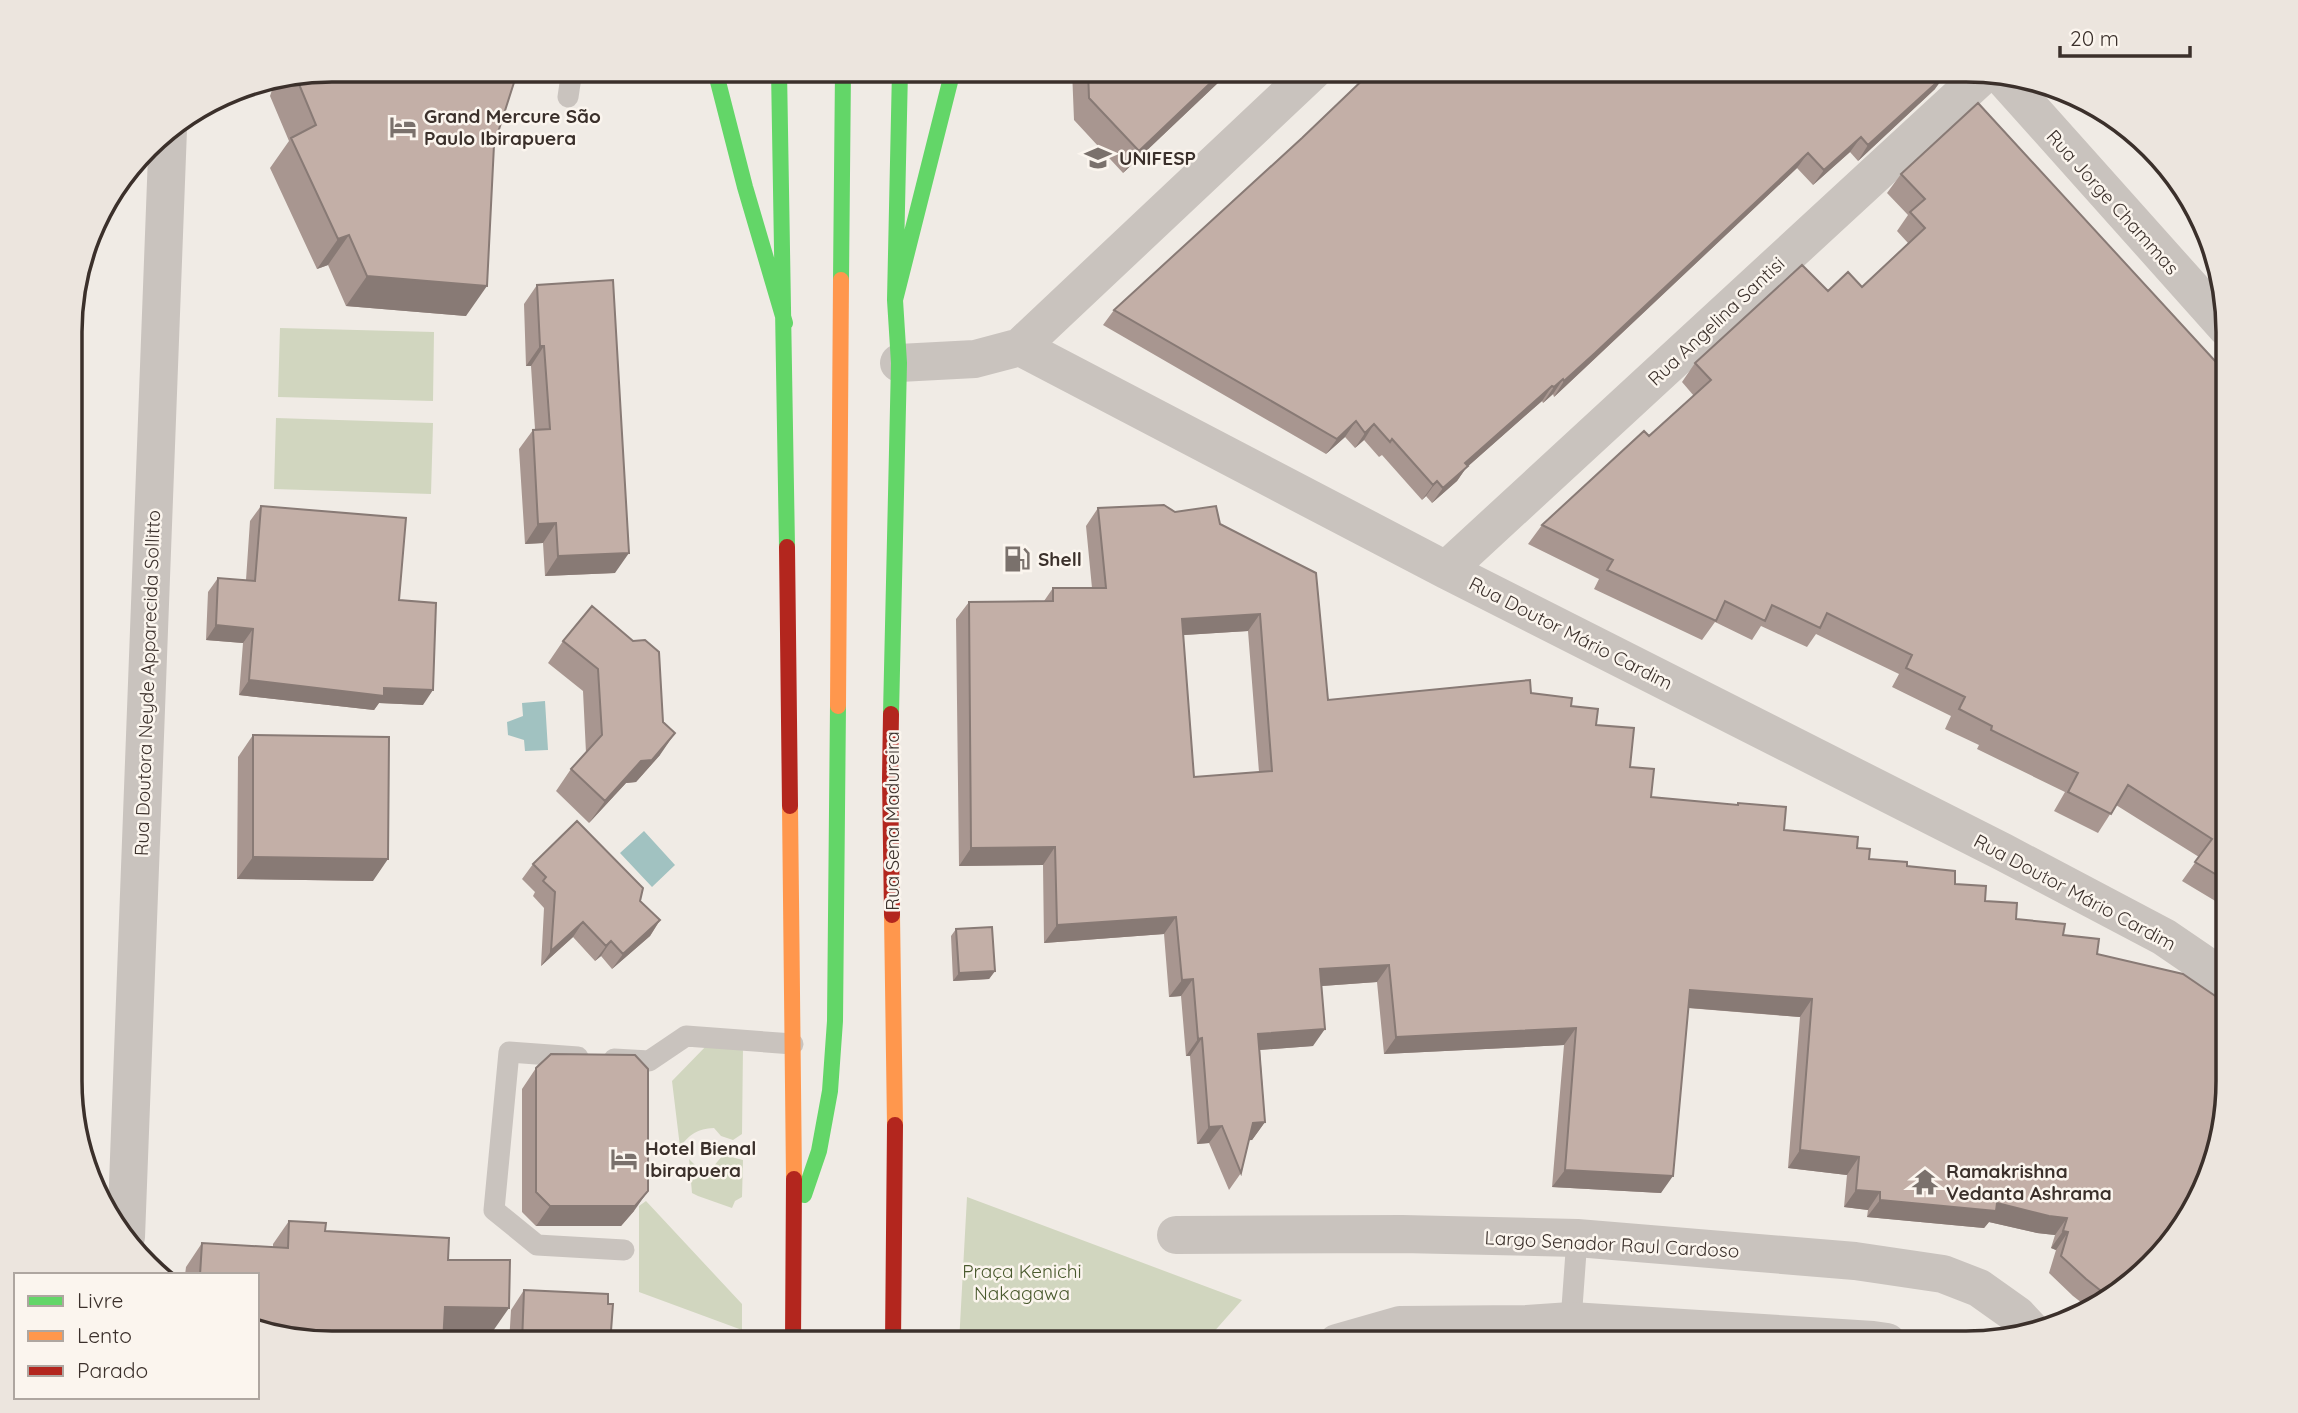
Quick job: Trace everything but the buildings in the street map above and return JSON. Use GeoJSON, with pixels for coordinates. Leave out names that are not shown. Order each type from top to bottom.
{"type":"FeatureCollection","features":[{"type":"Feature","properties":{"kind":"main road"},"geometry":{"type":"LineString","coordinates":[[718,82],[785,323]]}},
{"type":"Feature","properties":{"kind":"main road"},"geometry":{"type":"LineString","coordinates":[[779,82],[785,323],[793,1044],[793,1331]]}},
{"type":"Feature","properties":{"kind":"main road"},"geometry":{"type":"LineString","coordinates":[[792,1230],[819,1151],[830,1091],[835,1021],[843,82]]}},
{"type":"Feature","properties":{"kind":"main road"},"geometry":{"type":"LineString","coordinates":[[895,300],[900,82]]}},
{"type":"Feature","properties":{"kind":"main road"},"geometry":{"type":"LineString","coordinates":[[895,300],[950,82]]}},
{"type":"Feature","properties":{"kind":"main road","name":"Rua Sena Madureira"},"geometry":{"type":"LineString","coordinates":[[893,1331],[895,1097],[890,778],[900,363],[895,300]]}},
{"type":"Feature","properties":{"kind":"street"},"geometry":{"type":"LineString","coordinates":[[900,363],[975,359],[1020,347],[1301,82]]}},
{"type":"Feature","properties":{"kind":"street","name":"Rua Angelina Santisi"},"geometry":{"type":"LineString","coordinates":[[1446,570],[1974,82]]}},
{"type":"Feature","properties":{"kind":"street","name":"Rua Jorge Chammas"},"geometry":{"type":"LineString","coordinates":[[2011,86],[2215,314]]}},
{"type":"Feature","properties":{"kind":"street","name":"Rua Doutora Neyde Apparecida Sollitto"},"geometry":{"type":"LineString","coordinates":[[127,1223],[167,144]]}},
{"type":"Feature","properties":{"kind":"street","name":"Rua Doutor Mário Cardim"},"geometry":{"type":"LineString","coordinates":[[1020,347],[1446,570],[1978,839],[2164,937],[2216,972]]}},
{"type":"Feature","properties":{"kind":"street","name":"Largo Senador Raul Cardoso"},"geometry":{"type":"LineString","coordinates":[[1177,1235],[1402,1234],[1577,1238],[1855,1261],[1943,1274],[1979,1287],[2025,1324]]}},
{"type":"Feature","properties":{"kind":"street"},"geometry":{"type":"LineString","coordinates":[[1379,1331],[1400,1325],[1494,1331]]}},
{"type":"Feature","properties":{"kind":"lane"},"geometry":{"type":"LineString","coordinates":[[568,97],[570,82]]}},
{"type":"Feature","properties":{"kind":"lane"},"geometry":{"type":"LineString","coordinates":[[624,1250],[537,1245],[494,1209],[509,1052],[649,1061],[686,1036],[793,1044]]}},
{"type":"Feature","properties":{"kind":"lane"},"geometry":{"type":"LineString","coordinates":[[1575,1331],[1577,1238]]}},
{"type":"Feature","properties":{"kind":"green space"},"geometry":{"type":"Polygon","coordinates":[[[280,328],[434,332],[433,401],[278,397],[280,328]]]}},
{"type":"Feature","properties":{"kind":"green space"},"geometry":{"type":"Polygon","coordinates":[[[276,418],[433,423],[431,494],[274,489],[276,418]]]}},
{"type":"Feature","properties":{"kind":"green space"},"geometry":{"type":"Polygon","coordinates":[[[709,1043],[743,1046],[742,1134],[733,1140],[721,1136],[714,1128],[698,1131],[680,1147],[672,1081],[709,1043]]]}},
{"type":"Feature","properties":{"kind":"green space"},"geometry":{"type":"Polygon","coordinates":[[[723,1155],[743,1160],[742,1197],[735,1201],[732,1208],[692,1193],[689,1159],[698,1168],[712,1168],[723,1155]]]}},
{"type":"Feature","properties":{"kind":"green space","name":"Praça Kenichi Nakagawa"},"geometry":{"type":"Polygon","coordinates":[[[967,1197],[1242,1300],[1215,1331],[960,1331],[967,1197]]]}},
{"type":"Feature","properties":{"kind":"green space"},"geometry":{"type":"Polygon","coordinates":[[[646,1201],[742,1304],[742,1330],[639,1292],[639,1206],[646,1201]]]}},
{"type":"Feature","properties":{"kind":"water"},"geometry":{"type":"Polygon","coordinates":[[[545,701],[548,750],[525,751],[524,740],[508,735],[507,722],[523,716],[522,703],[545,701]]]}},
{"type":"Feature","properties":{"kind":"water"},"geometry":{"type":"Polygon","coordinates":[[[644,831],[675,865],[652,887],[620,853],[644,831]]]}},
{"type":"Feature","properties":{"kind":"traffic: fast"},"geometry":{"type":"LineString","coordinates":[[718,82],[745,187],[785,323]]}},
{"type":"Feature","properties":{"kind":"traffic: fast"},"geometry":{"type":"LineString","coordinates":[[779,82],[787,547]]}},
{"type":"Feature","properties":{"kind":"traffic: fast"},"geometry":{"type":"LineString","coordinates":[[841,280],[843,82]]}},
{"type":"Feature","properties":{"kind":"traffic: fast"},"geometry":{"type":"LineString","coordinates":[[895,300],[900,82]]}},
{"type":"Feature","properties":{"kind":"traffic: fast"},"geometry":{"type":"LineString","coordinates":[[891,714],[899,363],[895,300],[950,82]]}},
{"type":"Feature","properties":{"kind":"traffic: fast"},"geometry":{"type":"LineString","coordinates":[[804,1195],[819,1151],[830,1091],[835,1021],[838,706]]}},
{"type":"Feature","properties":{"kind":"traffic: slow"},"geometry":{"type":"LineString","coordinates":[[838,706],[841,280]]}},
{"type":"Feature","properties":{"kind":"traffic: slow"},"geometry":{"type":"LineString","coordinates":[[790,806],[794,1179]]}},
{"type":"Feature","properties":{"kind":"traffic: slow"},"geometry":{"type":"LineString","coordinates":[[892,915],[895,1125]]}},
{"type":"Feature","properties":{"kind":"traffic: jam"},"geometry":{"type":"LineString","coordinates":[[787,547],[790,806]]}},
{"type":"Feature","properties":{"kind":"traffic: jam"},"geometry":{"type":"LineString","coordinates":[[891,714],[892,915]]}},
{"type":"Feature","properties":{"kind":"traffic: jam"},"geometry":{"type":"LineString","coordinates":[[893,1331],[895,1125]]}},
{"type":"Feature","properties":{"kind":"traffic: jam"},"geometry":{"type":"LineString","coordinates":[[793,1331],[794,1179]]}},
{"type":"Feature","properties":{"kind":"place","name":"Grand Mercure São Paulo Ibirapuera"},"geometry":{"type":"Point","coordinates":[403,127]}},
{"type":"Feature","properties":{"kind":"place","name":"UNIFESP"},"geometry":{"type":"Point","coordinates":[1098,158]}},
{"type":"Feature","properties":{"kind":"place","name":"Shell"},"geometry":{"type":"Point","coordinates":[1017,559]}},
{"type":"Feature","properties":{"kind":"place","name":"Hotel Bienal Ibirapuera"},"geometry":{"type":"Point","coordinates":[624,1159]}},
{"type":"Feature","properties":{"kind":"place","name":"Ramakrishna Vedanta Ashrama"},"geometry":{"type":"Point","coordinates":[1925,1182]}}]}
